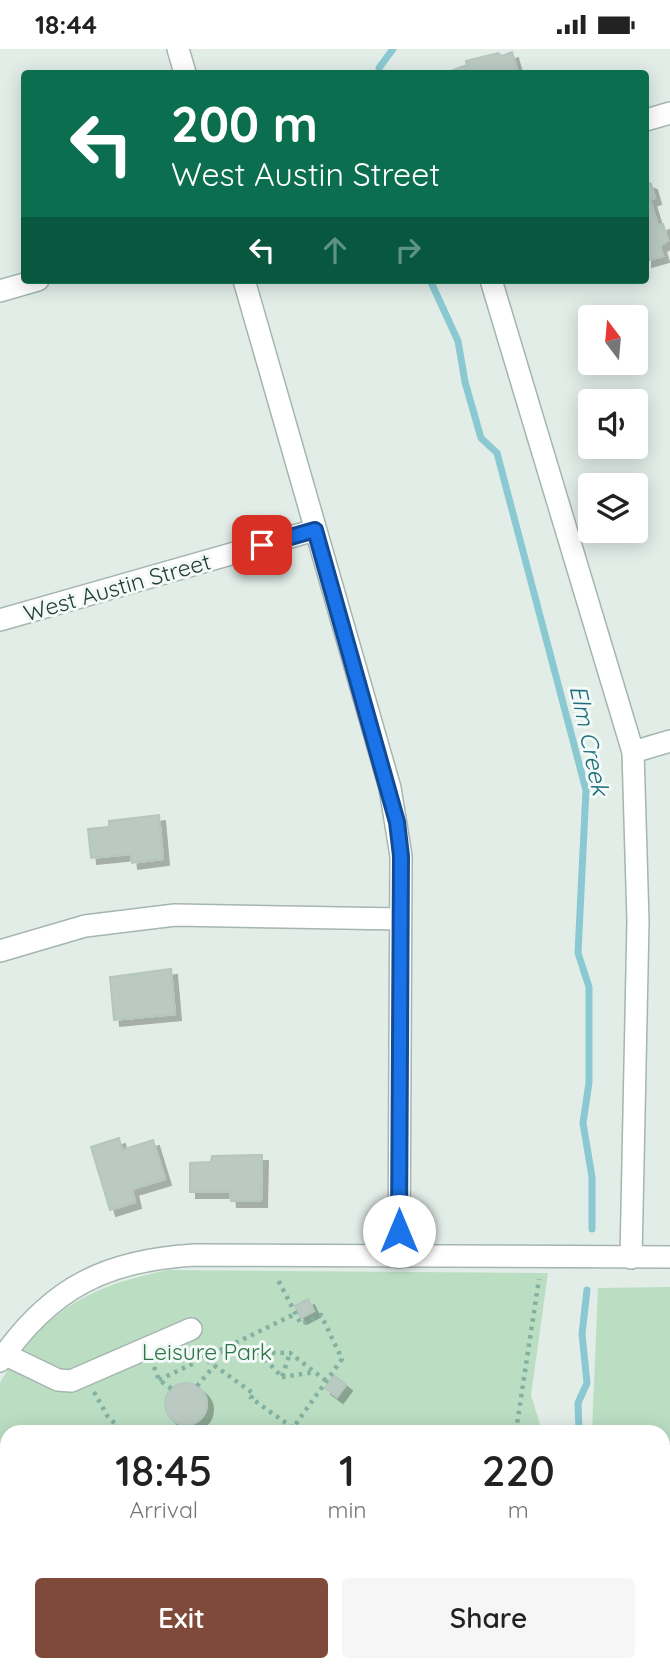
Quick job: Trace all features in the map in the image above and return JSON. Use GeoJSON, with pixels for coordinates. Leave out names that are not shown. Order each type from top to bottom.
{"type":"FeatureCollection","features":[{"type":"Feature","properties":{"kind":"street"},"geometry":{"type":"LineString","coordinates":[[178,49],[184,70]]}},
{"type":"Feature","properties":{"kind":"street"},"geometry":{"type":"LineString","coordinates":[[649,119],[670,113]]}},
{"type":"Feature","properties":{"kind":"street"},"geometry":{"type":"LineString","coordinates":[[0,291],[24,284]]}},
{"type":"Feature","properties":{"kind":"street"},"geometry":{"type":"LineString","coordinates":[[245,284],[390,788],[401,856],[399,1257]]}},
{"type":"Feature","properties":{"kind":"street"},"geometry":{"type":"LineString","coordinates":[[492,284],[633,753],[638,921],[631,1258]]}},
{"type":"Feature","properties":{"kind":"street","name":"West Austin Street"},"geometry":{"type":"LineString","coordinates":[[0,620],[315,530]]}},
{"type":"Feature","properties":{"kind":"street"},"geometry":{"type":"LineString","coordinates":[[633,753],[670,741]]}},
{"type":"Feature","properties":{"kind":"street"},"geometry":{"type":"LineString","coordinates":[[0,951],[85,926],[175,915],[400,919]]}},
{"type":"Feature","properties":{"kind":"street"},"geometry":{"type":"LineString","coordinates":[[191,1329],[71,1381],[58,1380],[2,1357],[27,1324],[54,1300],[80,1283],[132,1262],[195,1255],[670,1257]]}},
{"type":"Feature","properties":{"kind":"path"},"geometry":{"type":"LineString","coordinates":[[278,1278],[301,1324],[321,1315],[342,1359],[295,1425]]}},
{"type":"Feature","properties":{"kind":"path"},"geometry":{"type":"LineString","coordinates":[[517,1425],[539,1279]]}},
{"type":"Feature","properties":{"kind":"path"},"geometry":{"type":"LineString","coordinates":[[159,1380],[297,1313]]}},
{"type":"Feature","properties":{"kind":"path"},"geometry":{"type":"LineString","coordinates":[[191,1329],[204,1358],[254,1394],[251,1398],[289,1425]]}},
{"type":"Feature","properties":{"kind":"path"},"geometry":{"type":"LineString","coordinates":[[147,1349],[159,1380],[172,1389]]}},
{"type":"Feature","properties":{"kind":"path"},"geometry":{"type":"LineString","coordinates":[[218,1352],[290,1353],[327,1381]]}},
{"type":"Feature","properties":{"kind":"path"},"geometry":{"type":"LineString","coordinates":[[258,1352],[282,1377]]}},
{"type":"Feature","properties":{"kind":"path"},"geometry":{"type":"LineString","coordinates":[[282,1377],[290,1353]]}},
{"type":"Feature","properties":{"kind":"path"},"geometry":{"type":"LineString","coordinates":[[197,1387],[214,1366]]}},
{"type":"Feature","properties":{"kind":"path"},"geometry":{"type":"LineString","coordinates":[[282,1377],[315,1372]]}},
{"type":"Feature","properties":{"kind":"path"},"geometry":{"type":"LineString","coordinates":[[85,1375],[108,1417],[117,1425]]}},
{"type":"Feature","properties":{"kind":"green space","name":"Leisure Park"},"geometry":{"type":"Polygon","coordinates":[[[167,1270],[548,1273],[531,1395],[540,1425],[0,1425],[0,1383],[34,1337],[66,1308],[102,1289],[167,1270]]]}},
{"type":"Feature","properties":{"kind":"green space"},"geometry":{"type":"Polygon","coordinates":[[[670,1287],[670,1425],[592,1425],[598,1288],[670,1287]]]}},
{"type":"Feature","properties":{"kind":"building"},"geometry":{"type":"Polygon","coordinates":[[[512,52],[517,70],[453,70],[467,65],[466,61],[498,53],[502,56],[512,52]]]}},
{"type":"Feature","properties":{"kind":"building"},"geometry":{"type":"Polygon","coordinates":[[[649,183],[655,198],[650,200],[658,226],[663,224],[668,240],[660,246],[663,256],[649,260],[649,183]]]}},
{"type":"Feature","properties":{"kind":"building"},"geometry":{"type":"Polygon","coordinates":[[[159,815],[163,859],[132,863],[131,854],[91,858],[88,829],[109,827],[109,821],[159,815]]]}},
{"type":"Feature","properties":{"kind":"building"},"geometry":{"type":"Polygon","coordinates":[[[171,969],[175,1014],[114,1020],[110,977],[171,969]]]}},
{"type":"Feature","properties":{"kind":"building"},"geometry":{"type":"Polygon","coordinates":[[[119,1138],[122,1150],[153,1140],[165,1179],[132,1189],[135,1202],[110,1210],[91,1147],[119,1138]]]}},
{"type":"Feature","properties":{"kind":"building"},"geometry":{"type":"Polygon","coordinates":[[[262,1155],[261,1201],[231,1201],[230,1192],[190,1192],[190,1163],[211,1162],[212,1156],[262,1155]]]}},
{"type":"Feature","properties":{"kind":"building"},"geometry":{"type":"Polygon","coordinates":[[[308,1299],[314,1311],[301,1318],[295,1306],[308,1299]]]}},
{"type":"Feature","properties":{"kind":"building"},"geometry":{"type":"Polygon","coordinates":[[[334,1375],[346,1385],[337,1397],[325,1388],[334,1375]]]}},
{"type":"Feature","properties":{"kind":"building"},"geometry":{"type":"Polygon","coordinates":[[[186,1383],[201,1389],[207,1404],[201,1419],[186,1425],[171,1419],[165,1404],[171,1389],[186,1383]]]}},
{"type":"Feature","properties":{"kind":"waterway","name":"Elm Creek"},"geometry":{"type":"LineString","coordinates":[[379,70],[393,49]]}},
{"type":"Feature","properties":{"kind":"waterway","name":"Elm Creek"},"geometry":{"type":"LineString","coordinates":[[432,284],[458,341],[465,382],[481,438],[497,453],[586,790],[578,953],[589,987],[589,1083],[583,1123],[592,1177],[592,1229]]}},
{"type":"Feature","properties":{"kind":"waterway","name":"Elm Creek"},"geometry":{"type":"LineString","coordinates":[[579,1425],[578,1403],[587,1383],[582,1334],[587,1290]]}},
{"type":"Feature","properties":{"kind":"route"},"geometry":{"type":"LineString","coordinates":[[262,545],[315,530],[390,788],[397,822],[401,856],[399,1231]]}}]}
